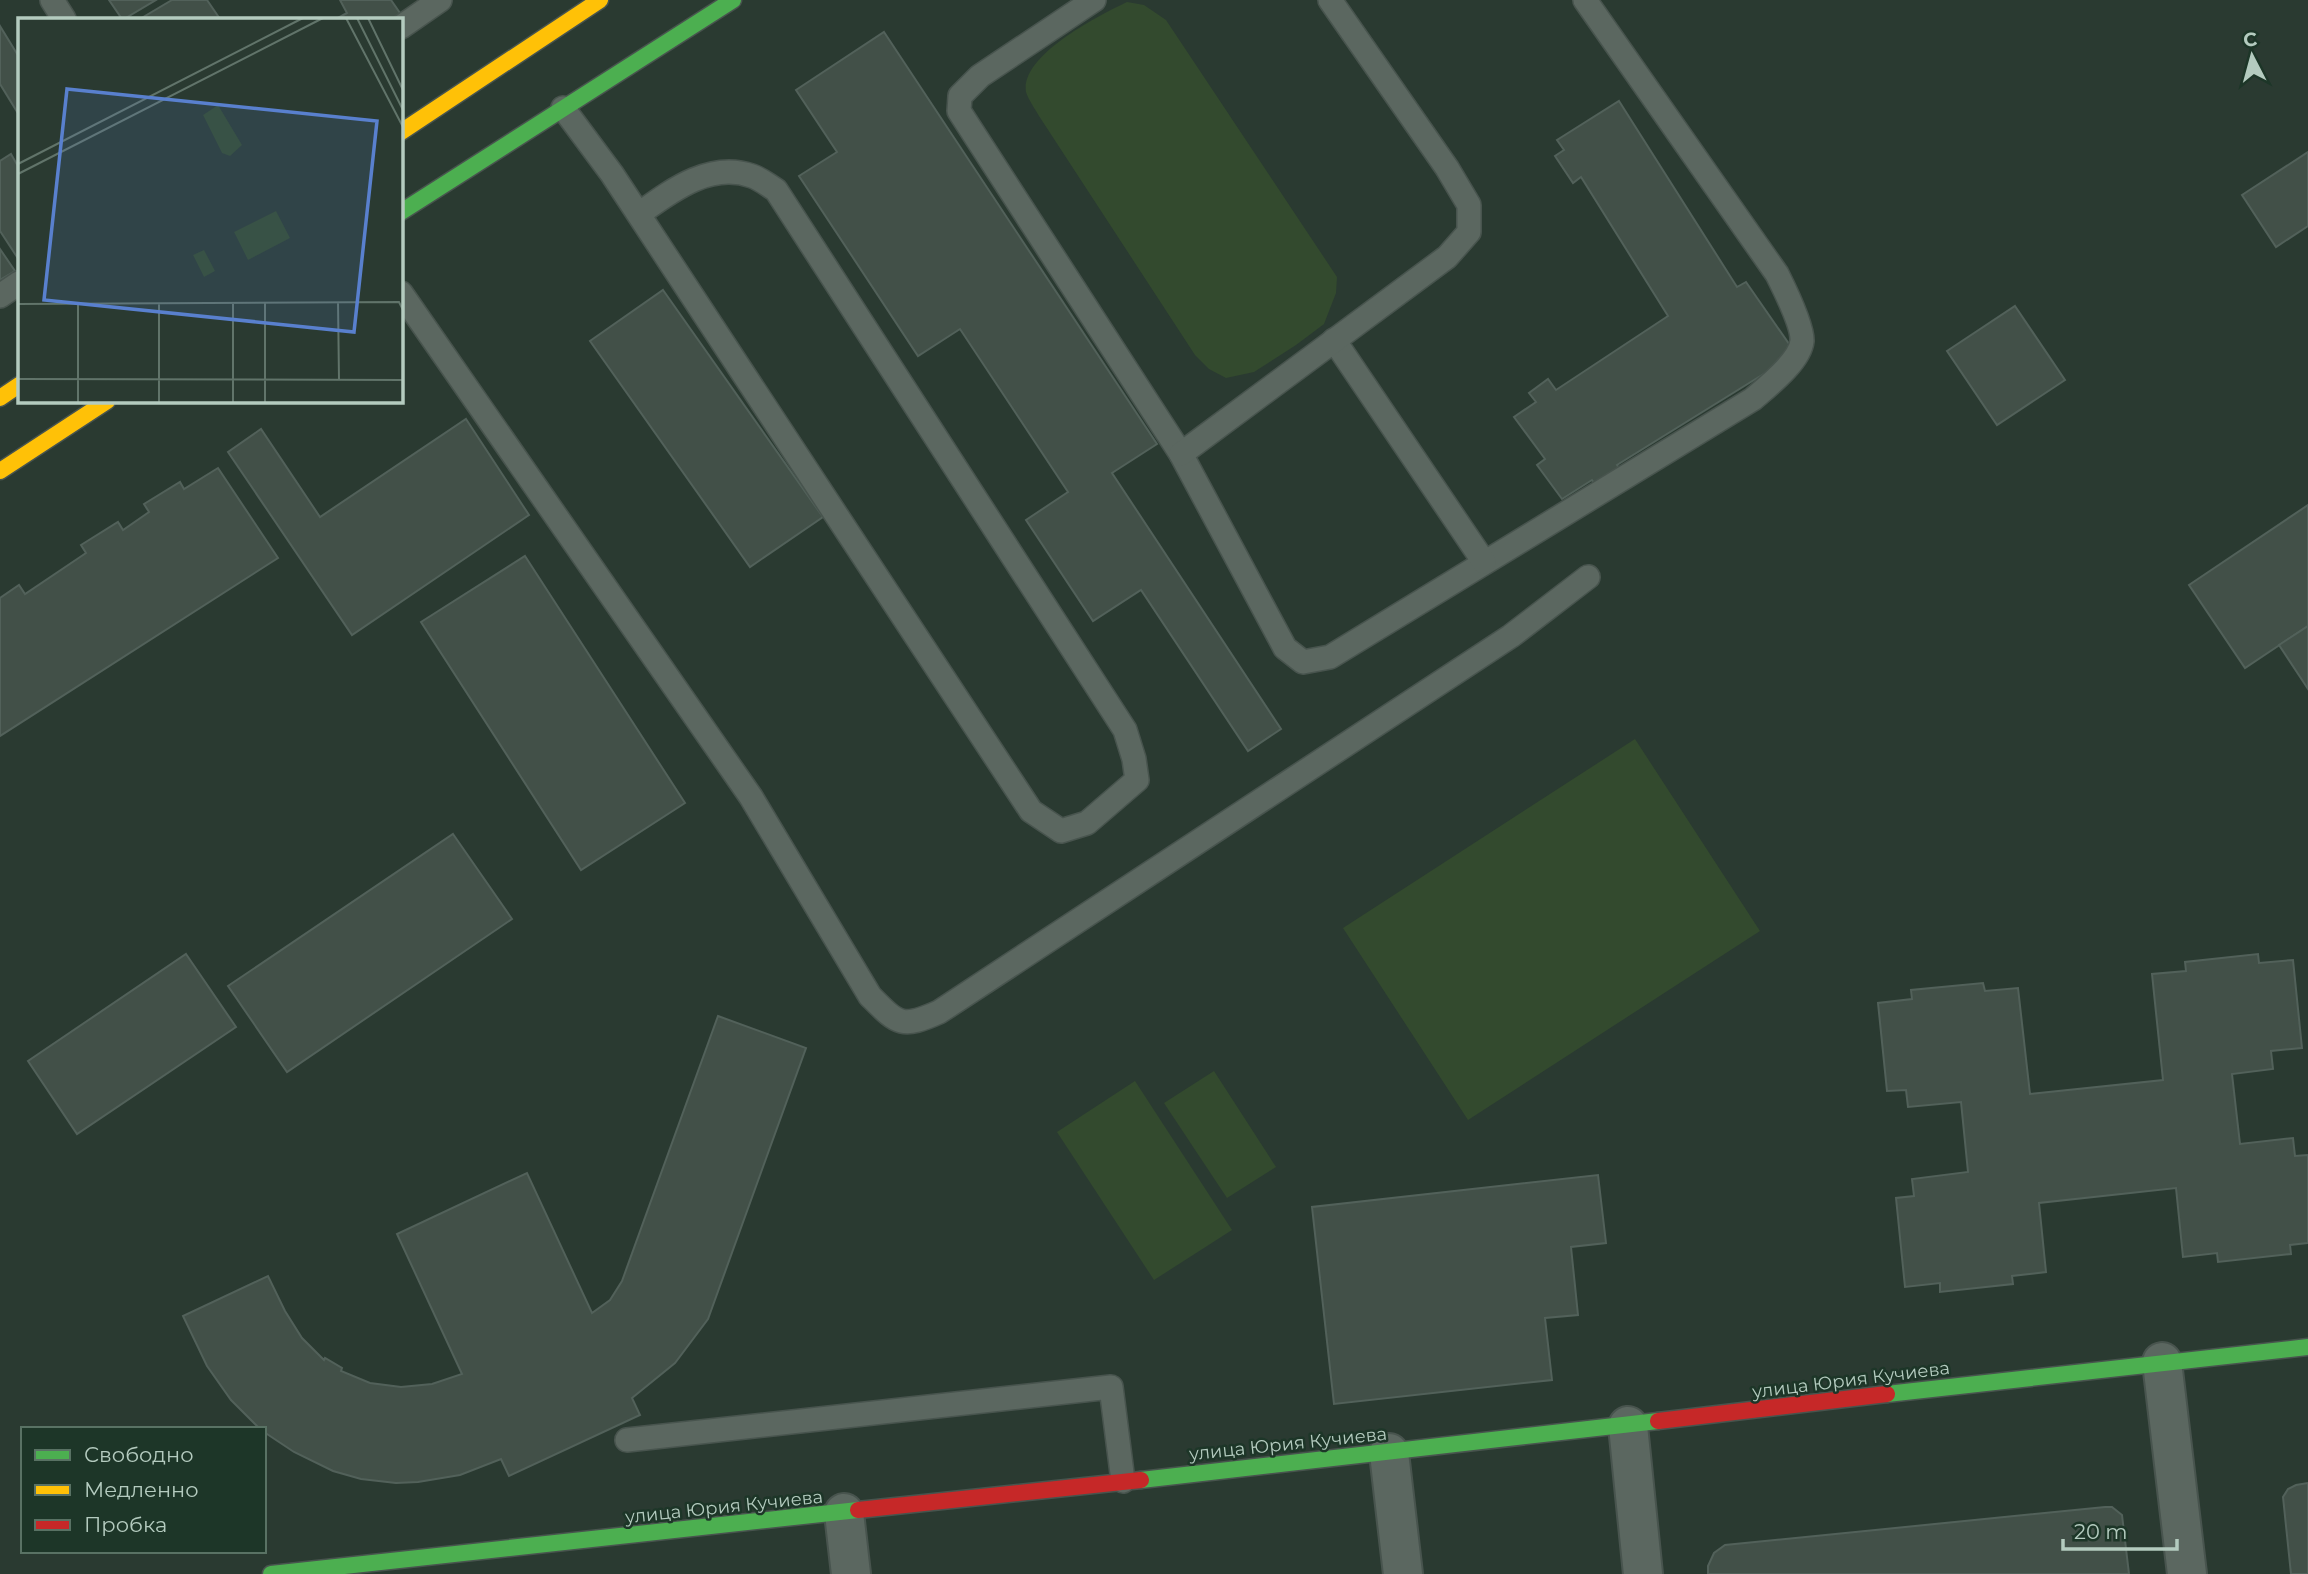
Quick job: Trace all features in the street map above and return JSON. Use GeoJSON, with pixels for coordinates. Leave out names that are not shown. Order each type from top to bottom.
{"type":"FeatureCollection","features":[{"type":"Feature","properties":{"kind":"street"},"geometry":{"type":"LineString","coordinates":[[402,131],[600,0]]}},
{"type":"Feature","properties":{"kind":"street"},"geometry":{"type":"LineString","coordinates":[[402,211],[733,0]]}},
{"type":"Feature","properties":{"kind":"street"},"geometry":{"type":"LineString","coordinates":[[0,398],[18,387]]}},
{"type":"Feature","properties":{"kind":"street"},"geometry":{"type":"LineString","coordinates":[[0,471],[105,402]]}},
{"type":"Feature","properties":{"kind":"street","name":"улица Юрия Кучиева"},"geometry":{"type":"LineString","coordinates":[[271,1574],[1389,1453],[2308,1347]]}},
{"type":"Feature","properties":{"kind":"street"},"geometry":{"type":"LineString","coordinates":[[2162,1363],[2187,1574]]}},
{"type":"Feature","properties":{"kind":"street"},"geometry":{"type":"LineString","coordinates":[[1628,1426],[1643,1574]]}},
{"type":"Feature","properties":{"kind":"street"},"geometry":{"type":"LineString","coordinates":[[1389,1453],[1403,1574]]}},
{"type":"Feature","properties":{"kind":"street"},"geometry":{"type":"LineString","coordinates":[[844,1513],[850,1574]]}},
{"type":"Feature","properties":{"kind":"lane"},"geometry":{"type":"LineString","coordinates":[[52,0],[63,18]]}},
{"type":"Feature","properties":{"kind":"lane"},"geometry":{"type":"LineString","coordinates":[[402,26],[440,0]]}},
{"type":"Feature","properties":{"kind":"lane"},"geometry":{"type":"LineString","coordinates":[[1094,0],[980,76],[960,96],[959,111],[1181,454],[1286,648],[1303,662],[1330,657],[1753,399],[1794,360],[1802,341],[1794,312],[1777,274],[1585,0]]}},
{"type":"Feature","properties":{"kind":"lane"},"geometry":{"type":"LineString","coordinates":[[1181,454],[1447,257],[1469,232],[1469,205],[1439,157],[1330,0]]}},
{"type":"Feature","properties":{"kind":"lane"},"geometry":{"type":"LineString","coordinates":[[563,108],[612,174],[1031,811],[1061,831],[1087,823],[1137,780],[1125,730],[776,190],[752,176],[722,171],[671,191],[639,215]]}},
{"type":"Feature","properties":{"kind":"lane"},"geometry":{"type":"LineString","coordinates":[[0,296],[18,284]]}},
{"type":"Feature","properties":{"kind":"lane"},"geometry":{"type":"LineString","coordinates":[[402,294],[751,797],[870,996],[894,1020],[915,1023],[939,1012],[1511,636],[1588,576]]}},
{"type":"Feature","properties":{"kind":"lane"},"geometry":{"type":"LineString","coordinates":[[1334,340],[1484,562]]}},
{"type":"Feature","properties":{"kind":"lane"},"geometry":{"type":"LineString","coordinates":[[627,1440],[1111,1387],[1123,1481]]}},
{"type":"Feature","properties":{"kind":"green space"},"geometry":{"type":"Polygon","coordinates":[[[1127,2],[1144,5],[1166,20],[1337,277],[1336,293],[1324,324],[1254,372],[1226,378],[1209,369],[1195,355],[1026,92],[1028,78],[1035,64],[1048,51],[1082,26],[1127,2]]]}},
{"type":"Feature","properties":{"kind":"green space"},"geometry":{"type":"Polygon","coordinates":[[[1635,739],[1760,931],[1468,1120],[1343,928],[1635,739]]]}},
{"type":"Feature","properties":{"kind":"green space"},"geometry":{"type":"Polygon","coordinates":[[[1214,1071],[1276,1167],[1227,1198],[1164,1103],[1214,1071]]]}},
{"type":"Feature","properties":{"kind":"green space"},"geometry":{"type":"Polygon","coordinates":[[[1135,1081],[1232,1230],[1154,1280],[1057,1132],[1135,1081]]]}},
{"type":"Feature","properties":{"kind":"building"},"geometry":{"type":"Polygon","coordinates":[[[109,0],[156,0],[126,18],[121,18],[109,0]]]}},
{"type":"Feature","properties":{"kind":"building"},"geometry":{"type":"Polygon","coordinates":[[[172,0],[207,0],[219,18],[142,18],[172,0]]]}},
{"type":"Feature","properties":{"kind":"building"},"geometry":{"type":"Polygon","coordinates":[[[340,0],[391,0],[402,16],[338,18],[347,13],[340,0]]]}},
{"type":"Feature","properties":{"kind":"building"},"geometry":{"type":"Polygon","coordinates":[[[0,26],[18,55],[18,113],[0,84],[0,26]]]}},
{"type":"Feature","properties":{"kind":"building"},"geometry":{"type":"Polygon","coordinates":[[[884,32],[1157,444],[1112,473],[1281,729],[1248,751],[1141,590],[1093,621],[1026,520],[1068,492],[960,329],[918,356],[799,176],[837,152],[796,90],[884,32]]]}},
{"type":"Feature","properties":{"kind":"building"},"geometry":{"type":"Polygon","coordinates":[[[1619,101],[1737,287],[1746,282],[1796,354],[1617,465],[1624,475],[1600,491],[1592,480],[1562,499],[1537,465],[1545,459],[1514,417],[1536,402],[1529,393],[1548,379],[1556,390],[1668,316],[1581,177],[1573,183],[1555,156],[1564,150],[1557,140],[1619,101]]]}},
{"type":"Feature","properties":{"kind":"building"},"geometry":{"type":"Polygon","coordinates":[[[2308,152],[2308,226],[2276,247],[2242,195],[2308,152]]]}},
{"type":"Feature","properties":{"kind":"building"},"geometry":{"type":"Polygon","coordinates":[[[11,154],[18,166],[18,258],[0,231],[0,161],[11,154]]]}},
{"type":"Feature","properties":{"kind":"building"},"geometry":{"type":"Polygon","coordinates":[[[0,249],[15,271],[0,280],[0,249]]]}},
{"type":"Feature","properties":{"kind":"building"},"geometry":{"type":"Polygon","coordinates":[[[663,290],[823,517],[750,567],[590,341],[663,290]]]}},
{"type":"Feature","properties":{"kind":"building"},"geometry":{"type":"Polygon","coordinates":[[[2015,306],[2065,380],[1997,425],[1947,351],[2015,306]]]}},
{"type":"Feature","properties":{"kind":"building"},"geometry":{"type":"Polygon","coordinates":[[[466,419],[529,515],[352,635],[228,452],[261,429],[320,517],[466,419]]]}},
{"type":"Feature","properties":{"kind":"building"},"geometry":{"type":"Polygon","coordinates":[[[218,468],[278,558],[0,736],[0,598],[19,585],[25,594],[86,553],[81,545],[118,522],[123,530],[149,512],[144,504],[180,482],[184,489],[218,468]]]}},
{"type":"Feature","properties":{"kind":"building"},"geometry":{"type":"Polygon","coordinates":[[[2308,505],[2308,626],[2245,668],[2189,585],[2308,505]]]}},
{"type":"Feature","properties":{"kind":"building"},"geometry":{"type":"Polygon","coordinates":[[[525,556],[685,803],[581,870],[421,622],[525,556]]]}},
{"type":"Feature","properties":{"kind":"building"},"geometry":{"type":"Polygon","coordinates":[[[2308,626],[2308,689],[2279,645],[2308,626]]]}},
{"type":"Feature","properties":{"kind":"building"},"geometry":{"type":"Polygon","coordinates":[[[453,834],[512,919],[287,1072],[228,986],[453,834]]]}},
{"type":"Feature","properties":{"kind":"building"},"geometry":{"type":"Polygon","coordinates":[[[186,954],[236,1027],[77,1134],[28,1061],[186,954]]]}},
{"type":"Feature","properties":{"kind":"building"},"geometry":{"type":"Polygon","coordinates":[[[2258,954],[2259,963],[2293,960],[2302,1048],[2271,1051],[2273,1069],[2232,1074],[2240,1144],[2293,1138],[2295,1156],[2308,1155],[2308,1243],[2290,1245],[2291,1254],[2218,1262],[2217,1253],[2183,1257],[2176,1188],[2039,1203],[2046,1272],[2012,1276],[2013,1284],[1940,1292],[1940,1283],[1905,1287],[1896,1198],[1914,1196],[1912,1179],[1968,1172],[1961,1102],[1908,1107],[1906,1090],[1887,1091],[1878,1003],[1912,999],[1911,990],[1983,983],[1985,991],[2018,988],[2030,1094],[2163,1080],[2152,974],[2186,971],[2185,962],[2258,954]]]}},
{"type":"Feature","properties":{"kind":"building"},"geometry":{"type":"Polygon","coordinates":[[[718,1016],[806,1048],[708,1319],[675,1363],[632,1398],[640,1415],[509,1476],[501,1459],[460,1475],[396,1483],[361,1479],[333,1471],[294,1452],[266,1433],[266,1427],[258,1427],[231,1400],[207,1366],[183,1316],[268,1276],[302,1338],[324,1360],[325,1358],[342,1368],[341,1371],[370,1383],[401,1387],[432,1384],[462,1374],[397,1234],[527,1173],[592,1313],[610,1300],[622,1281],[718,1016]]]}},
{"type":"Feature","properties":{"kind":"building"},"geometry":{"type":"Polygon","coordinates":[[[1598,1175],[1606,1243],[1571,1247],[1578,1315],[1545,1318],[1552,1380],[1334,1404],[1312,1207],[1598,1175]]]}},
{"type":"Feature","properties":{"kind":"building"},"geometry":{"type":"Polygon","coordinates":[[[2308,1483],[2308,1574],[2291,1574],[2283,1497],[2288,1489],[2308,1483]]]}},
{"type":"Feature","properties":{"kind":"building"},"geometry":{"type":"Polygon","coordinates":[[[2112,1507],[2122,1515],[2129,1574],[1708,1574],[1708,1566],[1714,1553],[1725,1545],[2112,1507]]]}},
{"type":"Feature","properties":{"kind":"traffic: fast"},"geometry":{"type":"LineString","coordinates":[[402,211],[733,0]]}},
{"type":"Feature","properties":{"kind":"traffic: fast"},"geometry":{"type":"LineString","coordinates":[[1887,1394],[2308,1347]]}},
{"type":"Feature","properties":{"kind":"traffic: fast"},"geometry":{"type":"LineString","coordinates":[[1141,1480],[1658,1421]]}},
{"type":"Feature","properties":{"kind":"traffic: fast"},"geometry":{"type":"LineString","coordinates":[[271,1574],[858,1510]]}},
{"type":"Feature","properties":{"kind":"traffic: slow"},"geometry":{"type":"LineString","coordinates":[[402,131],[600,0]]}},
{"type":"Feature","properties":{"kind":"traffic: slow"},"geometry":{"type":"LineString","coordinates":[[0,398],[18,386]]}},
{"type":"Feature","properties":{"kind":"traffic: slow"},"geometry":{"type":"LineString","coordinates":[[0,471],[105,402]]}},
{"type":"Feature","properties":{"kind":"traffic: jam"},"geometry":{"type":"LineString","coordinates":[[1658,1421],[1887,1394]]}},
{"type":"Feature","properties":{"kind":"traffic: jam"},"geometry":{"type":"LineString","coordinates":[[858,1510],[1141,1480]]}}]}
